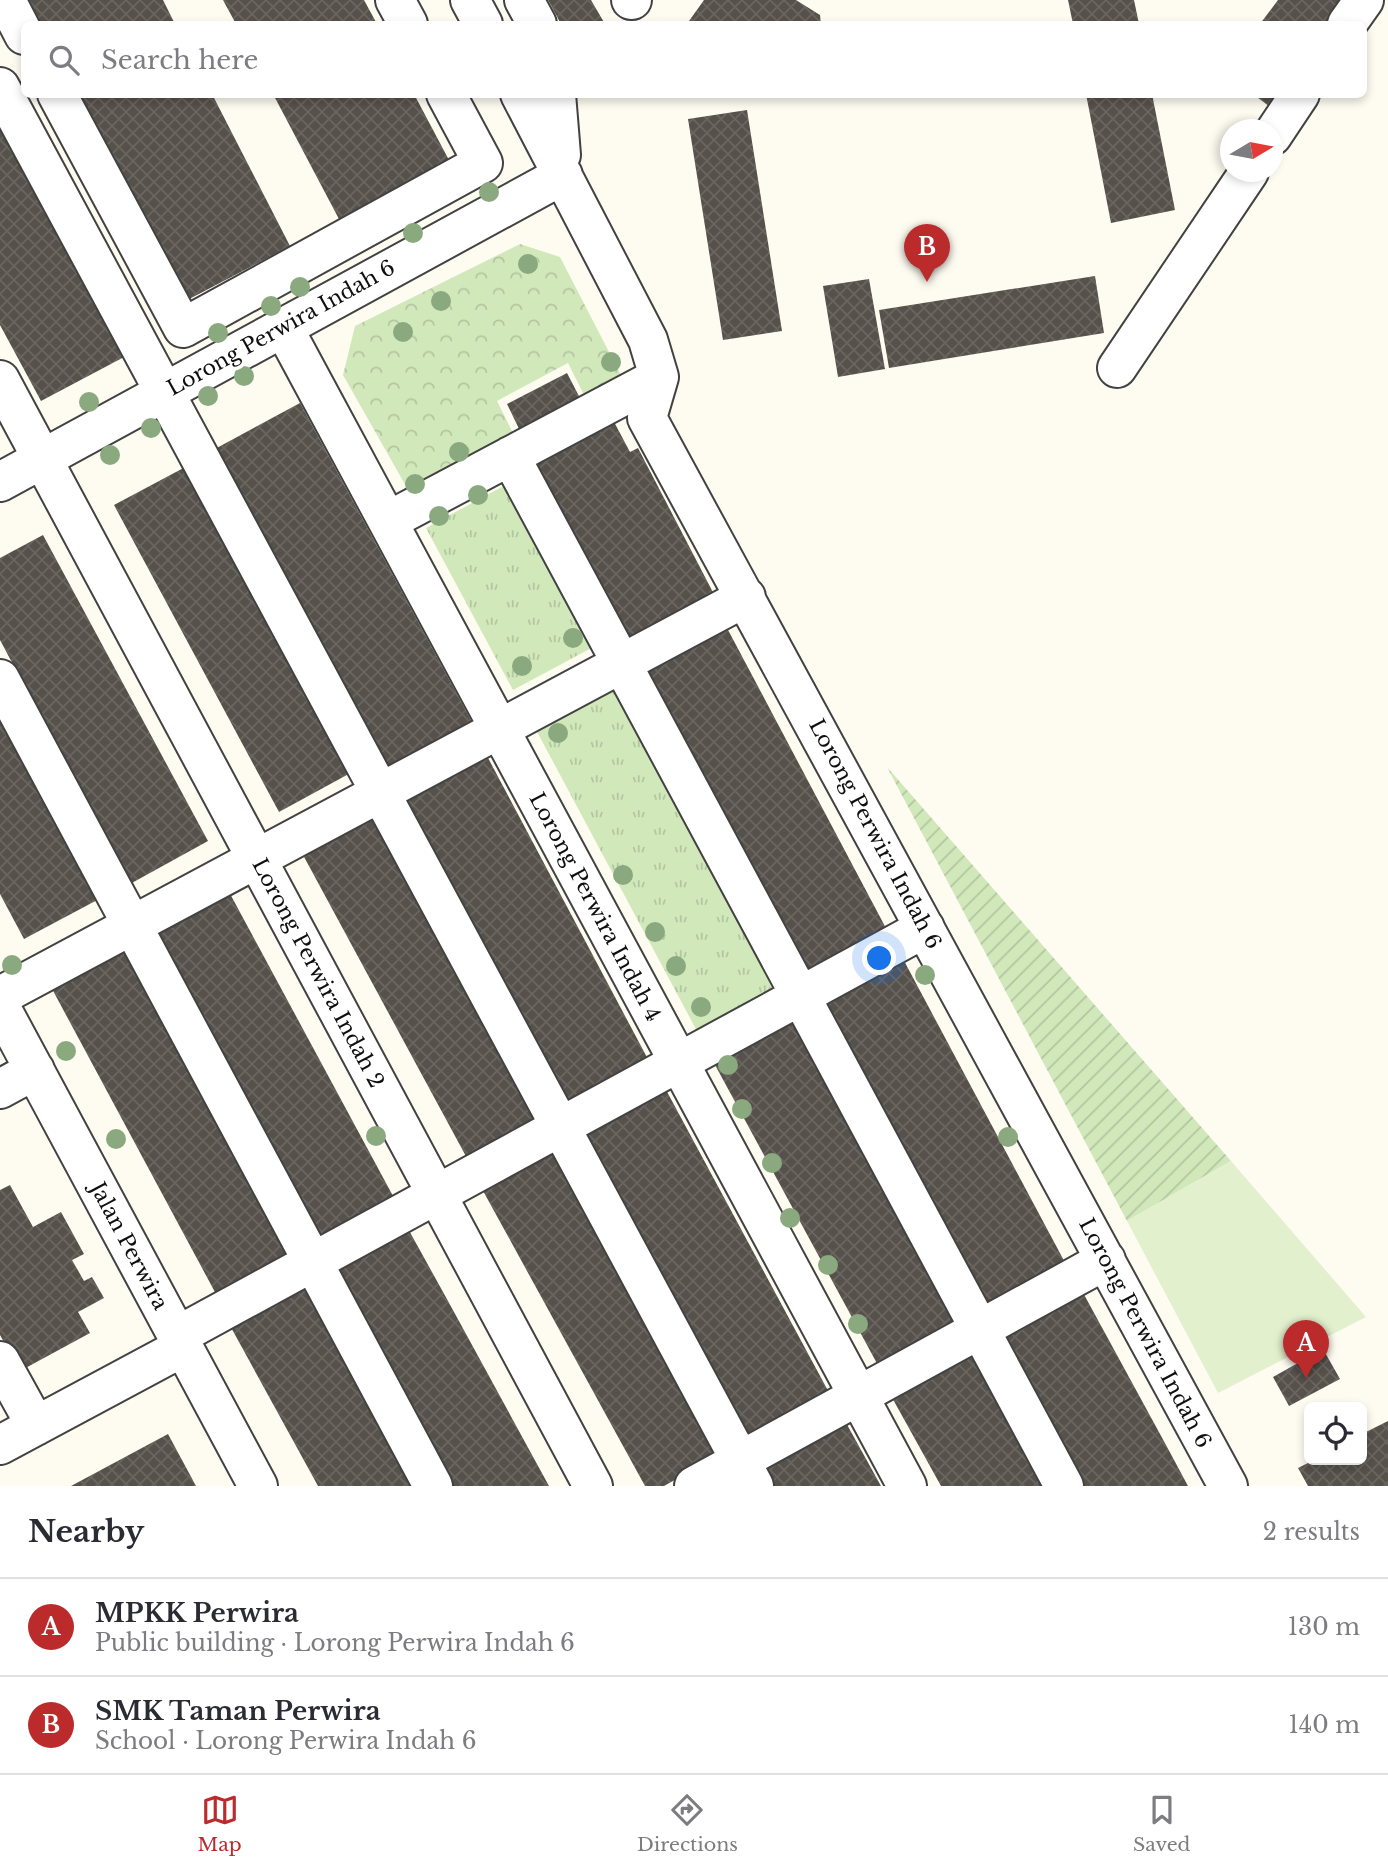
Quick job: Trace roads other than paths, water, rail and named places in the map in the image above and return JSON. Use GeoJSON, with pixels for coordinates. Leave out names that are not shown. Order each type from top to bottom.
{"type":"FeatureCollection","features":[{"type":"Feature","properties":{"kind":"street"},"geometry":{"type":"LineString","coordinates":[[6,0],[21,29]]}},
{"type":"Feature","properties":{"kind":"street"},"geometry":{"type":"LineString","coordinates":[[395,0],[406,21]]}},
{"type":"Feature","properties":{"kind":"street"},"geometry":{"type":"LineString","coordinates":[[470,0],[481,21]]}},
{"type":"Feature","properties":{"kind":"street"},"geometry":{"type":"LineString","coordinates":[[524,0],[535,21]]}},
{"type":"Feature","properties":{"kind":"street"},"geometry":{"type":"LineString","coordinates":[[1349,21],[1364,0]]}},
{"type":"Feature","properties":{"kind":"street"},"geometry":{"type":"LineString","coordinates":[[0,87],[747,1473]]}},
{"type":"Feature","properties":{"kind":"street"},"geometry":{"type":"LineString","coordinates":[[59,98],[183,328],[483,163],[448,98]]}},
{"type":"Feature","properties":{"kind":"street"},"geometry":{"type":"LineString","coordinates":[[388,521],[659,377],[648,340],[522,98]]}},
{"type":"Feature","properties":{"kind":"street"},"geometry":{"type":"LineString","coordinates":[[555,98],[563,175]]}},
{"type":"Feature","properties":{"kind":"street"},"geometry":{"type":"LineString","coordinates":[[1283,119],[1297,98]]}},
{"type":"Feature","properties":{"kind":"street","name":"Lorong Perwira Indah 6"},"geometry":{"type":"LineString","coordinates":[[0,482],[563,175]]}},
{"type":"Feature","properties":{"kind":"street"},"geometry":{"type":"LineString","coordinates":[[1117,368],[1242,182]]}},
{"type":"Feature","properties":{"kind":"street","name":"Lorong Perwira Indah 4"},"geometry":{"type":"LineString","coordinates":[[283,327],[907,1486]]}},
{"type":"Feature","properties":{"kind":"street","name":"Lorong Perwira Indah 6"},"geometry":{"type":"LineString","coordinates":[[659,377],[647,418],[1228,1486]]}},
{"type":"Feature","properties":{"kind":"street","name":"Lorong Perwira Indah 2"},"geometry":{"type":"LineString","coordinates":[[0,380],[593,1486]]}},
{"type":"Feature","properties":{"kind":"street"},"geometry":{"type":"LineString","coordinates":[[510,456],[1064,1486]]}},
{"type":"Feature","properties":{"kind":"street"},"geometry":{"type":"LineString","coordinates":[[0,996],[746,597]]}},
{"type":"Feature","properties":{"kind":"street"},"geometry":{"type":"LineString","coordinates":[[0,678],[433,1486]]}},
{"type":"Feature","properties":{"kind":"street"},"geometry":{"type":"LineString","coordinates":[[0,1445],[313,1262],[925,928]]}},
{"type":"Feature","properties":{"kind":"street","name":"Jalan Perwira"},"geometry":{"type":"LineString","coordinates":[[0,1006],[258,1486]]}},
{"type":"Feature","properties":{"kind":"street"},"geometry":{"type":"LineString","coordinates":[[0,1089],[35,1070]]}},
{"type":"Feature","properties":{"kind":"street"},"geometry":{"type":"LineString","coordinates":[[694,1486],[747,1473],[858,1396],[1106,1260]]}},
{"type":"Feature","properties":{"kind":"street"},"geometry":{"type":"LineString","coordinates":[[0,1361],[36,1426]]}},
{"type":"Feature","properties":{"kind":"place","name":"SMK Taman Perwira"},"geometry":{"type":"Point","coordinates":[927,282]}},
{"type":"Feature","properties":{"kind":"place","name":"MPKK Perwira"},"geometry":{"type":"Point","coordinates":[1306,1378]}}]}
